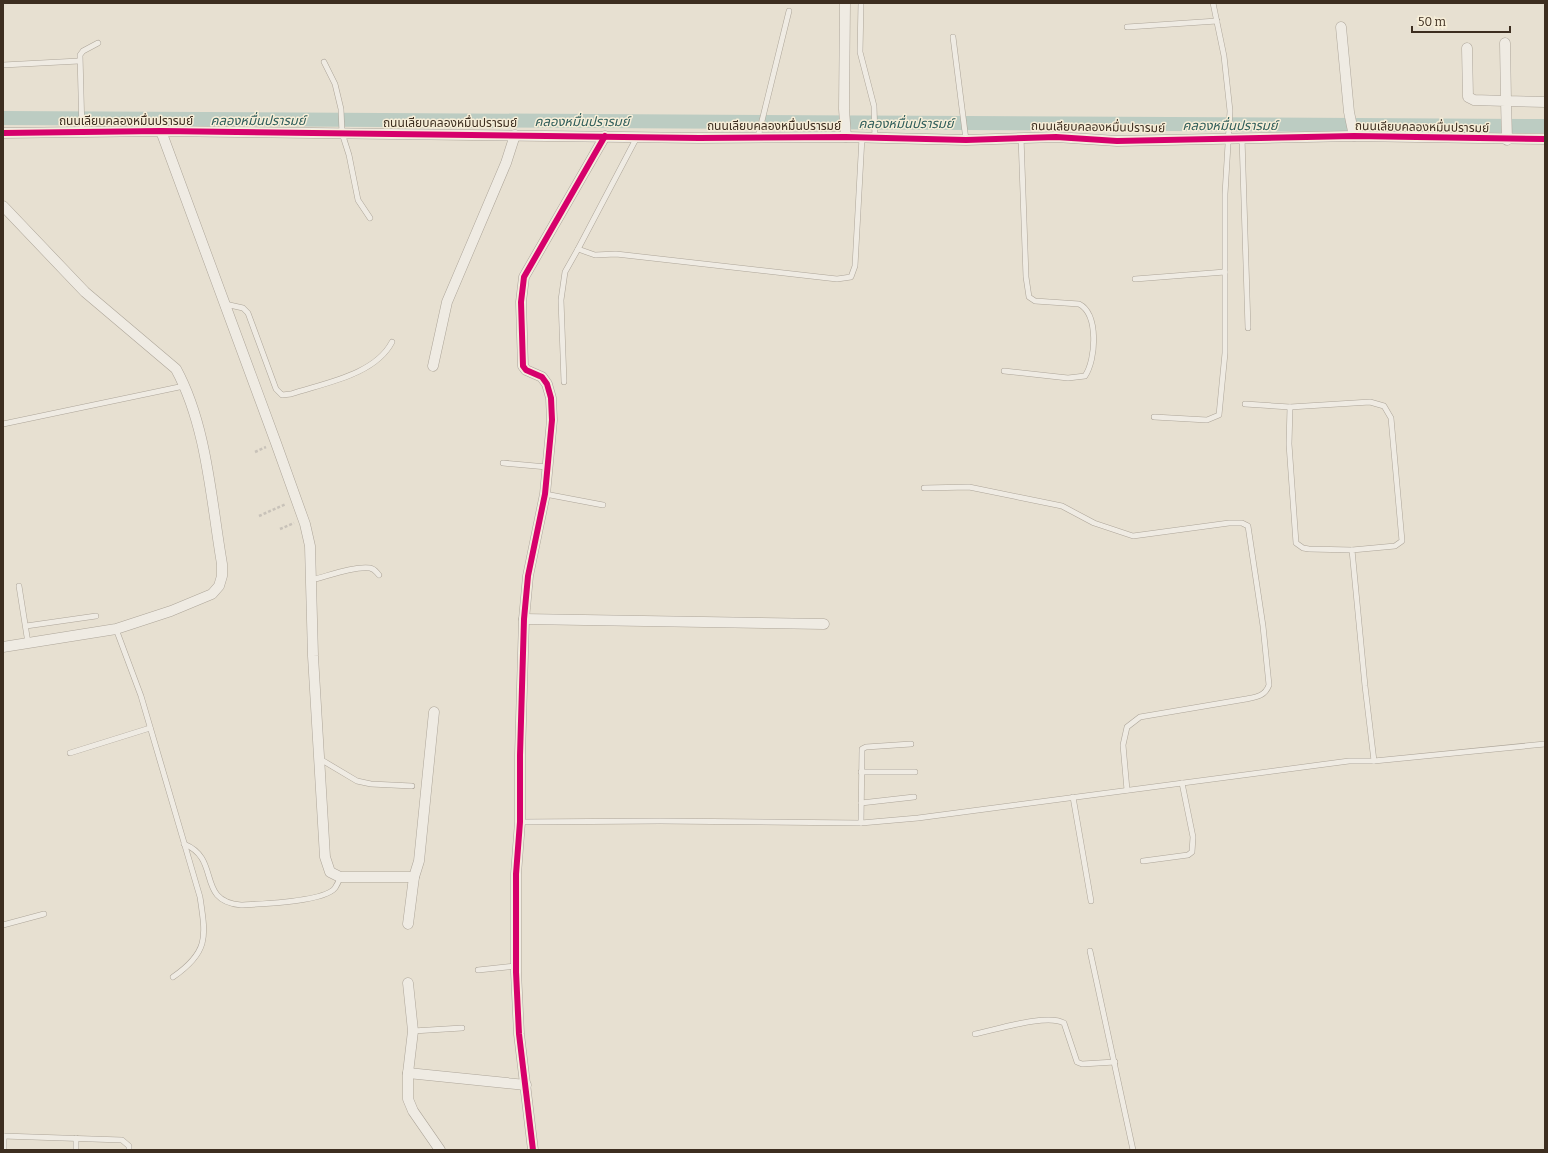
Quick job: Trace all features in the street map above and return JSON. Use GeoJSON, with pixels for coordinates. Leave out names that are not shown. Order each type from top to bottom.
{"type":"FeatureCollection","features":[{"type":"Feature","properties":{"kind":"street"},"geometry":{"type":"LineString","coordinates":[[845,3],[844,108],[846,137]]}},
{"type":"Feature","properties":{"kind":"street"},"geometry":{"type":"LineString","coordinates":[[1341,28],[1349,112],[1354,136]]}},
{"type":"Feature","properties":{"kind":"street"},"geometry":{"type":"LineString","coordinates":[[1505,43],[1507,140]]}},
{"type":"Feature","properties":{"kind":"street"},"geometry":{"type":"LineString","coordinates":[[1467,48],[1469,98],[1488,101],[1545,102]]}},
{"type":"Feature","properties":{"kind":"street","name":"ถนนเลียบคลองหมื่นปรารมย์"},"geometry":{"type":"LineString","coordinates":[[3,133],[82,128],[342,134],[758,138],[862,137],[966,140],[1021,137],[1117,140],[1354,136],[1507,140],[1545,139]]}},
{"type":"Feature","properties":{"kind":"street"},"geometry":{"type":"LineString","coordinates":[[161,131],[296,500],[310,546],[313,656],[325,857],[330,872],[340,877],[414,877]]}},
{"type":"Feature","properties":{"kind":"street"},"geometry":{"type":"LineString","coordinates":[[433,366],[447,302],[506,163],[515,135]]}},
{"type":"Feature","properties":{"kind":"street"},"geometry":{"type":"LineString","coordinates":[[533,1150],[519,1034],[516,966],[516,874],[520,822],[520,756],[524,619],[528,576],[545,494],[552,420],[551,398],[544,379],[526,370],[523,366],[521,302],[524,277],[605,136]]}},
{"type":"Feature","properties":{"kind":"street"},"geometry":{"type":"LineString","coordinates":[[3,206],[85,292],[176,369],[185,386],[202,446],[222,564],[222,576],[219,586],[212,594],[171,611],[116,629],[3,646]]}},
{"type":"Feature","properties":{"kind":"street"},"geometry":{"type":"LineString","coordinates":[[524,619],[824,624]]}},
{"type":"Feature","properties":{"kind":"street"},"geometry":{"type":"LineString","coordinates":[[408,924],[414,877],[419,861],[434,712]]}},
{"type":"Feature","properties":{"kind":"street"},"geometry":{"type":"LineString","coordinates":[[408,983],[413,1030],[408,1073],[408,1099],[412,1111],[440,1150]]}},
{"type":"Feature","properties":{"kind":"street"},"geometry":{"type":"LineString","coordinates":[[408,1073],[526,1085]]}},
{"type":"Feature","properties":{"kind":"lane"},"geometry":{"type":"LineString","coordinates":[[861,3],[860,52],[874,106],[875,138]]}},
{"type":"Feature","properties":{"kind":"lane"},"geometry":{"type":"LineString","coordinates":[[1154,417],[1207,420],[1219,415],[1225,353],[1227,138],[1230,111],[1224,56],[1213,3]]}},
{"type":"Feature","properties":{"kind":"lane"},"geometry":{"type":"LineString","coordinates":[[758,138],[789,11]]}},
{"type":"Feature","properties":{"kind":"lane"},"geometry":{"type":"LineString","coordinates":[[1127,27],[1217,21]]}},
{"type":"Feature","properties":{"kind":"lane"},"geometry":{"type":"LineString","coordinates":[[953,37],[966,140]]}},
{"type":"Feature","properties":{"kind":"lane"},"geometry":{"type":"LineString","coordinates":[[82,128],[79,62],[83,51],[98,43]]}},
{"type":"Feature","properties":{"kind":"lane"},"geometry":{"type":"LineString","coordinates":[[3,65],[79,62]]}},
{"type":"Feature","properties":{"kind":"lane"},"geometry":{"type":"LineString","coordinates":[[324,62],[336,90],[341,109],[342,134],[349,155],[358,200],[370,218]]}},
{"type":"Feature","properties":{"kind":"lane"},"geometry":{"type":"LineString","coordinates":[[564,382],[562,300],[565,272],[638,136]]}},
{"type":"Feature","properties":{"kind":"lane"},"geometry":{"type":"LineString","coordinates":[[578,249],[594,255],[616,254],[837,279],[851,277],[855,266],[862,137]]}},
{"type":"Feature","properties":{"kind":"lane"},"geometry":{"type":"LineString","coordinates":[[1004,371],[1068,378],[1085,376],[1090,368],[1094,343],[1089,314],[1084,306],[1079,304],[1035,301],[1029,298],[1026,277],[1021,137]]}},
{"type":"Feature","properties":{"kind":"lane"},"geometry":{"type":"LineString","coordinates":[[1242,138],[1248,328]]}},
{"type":"Feature","properties":{"kind":"lane"},"geometry":{"type":"LineString","coordinates":[[1135,279],[1225,272]]}},
{"type":"Feature","properties":{"kind":"lane"},"geometry":{"type":"LineString","coordinates":[[225,304],[243,308],[248,313],[276,389],[282,395],[291,394],[362,370],[387,352],[392,342]]}},
{"type":"Feature","properties":{"kind":"lane"},"geometry":{"type":"LineString","coordinates":[[3,424],[185,386]]}},
{"type":"Feature","properties":{"kind":"lane"},"geometry":{"type":"LineString","coordinates":[[1245,404],[1290,407],[1378,403],[1384,406],[1391,418],[1402,541],[1395,546],[1390,547],[1352,550],[1309,549],[1299,546],[1296,543],[1289,444],[1290,407]]}},
{"type":"Feature","properties":{"kind":"lane"},"geometry":{"type":"LineString","coordinates":[[503,463],[547,467]]}},
{"type":"Feature","properties":{"kind":"lane"},"geometry":{"type":"LineString","coordinates":[[924,488],[969,487],[1062,506],[1094,523],[1134,536],[1230,523],[1242,523],[1248,526],[1264,634],[1269,685],[1266,692],[1259,697],[1246,700],[1140,717],[1127,727],[1123,744],[1127,790]]}},
{"type":"Feature","properties":{"kind":"lane"},"geometry":{"type":"LineString","coordinates":[[545,494],[603,505]]}},
{"type":"Feature","properties":{"kind":"lane"},"geometry":{"type":"LineString","coordinates":[[1352,550],[1374,761]]}},
{"type":"Feature","properties":{"kind":"lane"},"geometry":{"type":"LineString","coordinates":[[312,580],[350,570],[369,568],[375,570],[379,576]]}},
{"type":"Feature","properties":{"kind":"lane"},"geometry":{"type":"LineString","coordinates":[[19,586],[28,643]]}},
{"type":"Feature","properties":{"kind":"lane"},"geometry":{"type":"LineString","coordinates":[[26,626],[96,616]]}},
{"type":"Feature","properties":{"kind":"lane"},"geometry":{"type":"LineString","coordinates":[[116,629],[142,696],[200,897],[204,925],[202,947],[189,966],[173,977]]}},
{"type":"Feature","properties":{"kind":"lane"},"geometry":{"type":"LineString","coordinates":[[70,753],[150,728]]}},
{"type":"Feature","properties":{"kind":"lane"},"geometry":{"type":"LineString","coordinates":[[861,823],[861,751],[863,747],[911,744]]}},
{"type":"Feature","properties":{"kind":"lane"},"geometry":{"type":"LineString","coordinates":[[520,822],[660,821],[861,823],[918,818],[1349,761],[1374,761],[1545,744]]}},
{"type":"Feature","properties":{"kind":"lane"},"geometry":{"type":"LineString","coordinates":[[320,758],[357,781],[371,784],[412,786]]}},
{"type":"Feature","properties":{"kind":"lane"},"geometry":{"type":"LineString","coordinates":[[861,772],[915,772]]}},
{"type":"Feature","properties":{"kind":"lane"},"geometry":{"type":"LineString","coordinates":[[1143,861],[1188,855],[1192,852],[1193,837],[1182,783]]}},
{"type":"Feature","properties":{"kind":"lane"},"geometry":{"type":"LineString","coordinates":[[861,803],[914,797]]}},
{"type":"Feature","properties":{"kind":"lane"},"geometry":{"type":"LineString","coordinates":[[1073,797],[1091,901]]}},
{"type":"Feature","properties":{"kind":"lane"},"geometry":{"type":"LineString","coordinates":[[184,844],[195,848],[201,855],[206,862],[211,886],[219,899],[230,904],[241,905],[310,899],[328,894],[335,889],[340,877]]}},
{"type":"Feature","properties":{"kind":"lane"},"geometry":{"type":"LineString","coordinates":[[3,925],[44,914]]}},
{"type":"Feature","properties":{"kind":"lane"},"geometry":{"type":"LineString","coordinates":[[1090,951],[1133,1150]]}},
{"type":"Feature","properties":{"kind":"lane"},"geometry":{"type":"LineString","coordinates":[[478,970],[516,966]]}},
{"type":"Feature","properties":{"kind":"lane"},"geometry":{"type":"LineString","coordinates":[[975,1034],[1038,1021],[1058,1019],[1064,1023],[1077,1062],[1082,1064],[1115,1062]]}},
{"type":"Feature","properties":{"kind":"lane"},"geometry":{"type":"LineString","coordinates":[[413,1030],[462,1028]]}},
{"type":"Feature","properties":{"kind":"lane"},"geometry":{"type":"LineString","coordinates":[[4,1150],[4,1136],[122,1140],[129,1146],[129,1150]]}},
{"type":"Feature","properties":{"kind":"lane"},"geometry":{"type":"LineString","coordinates":[[76,1138],[76,1150]]}},
{"type":"Feature","properties":{"kind":"path"},"geometry":{"type":"LineString","coordinates":[[259,516],[296,500]]}},
{"type":"Feature","properties":{"kind":"waterway","name":"คลองหมื่นปรารมย์"},"geometry":{"type":"LineString","coordinates":[[3,118],[1545,126]]}},
{"type":"Feature","properties":{"kind":"cycle path"},"geometry":{"type":"LineString","coordinates":[[3,133],[161,131],[699,138],[846,137],[966,140],[1056,137],[1117,141],[1354,136],[1545,139]]}},
{"type":"Feature","properties":{"kind":"cycle path"},"geometry":{"type":"LineString","coordinates":[[533,1150],[519,1034],[516,972],[516,874],[520,822],[520,755],[524,619],[528,576],[545,494],[552,420],[551,398],[547,384],[542,377],[526,370],[523,366],[521,302],[524,277],[605,136]]}}]}
